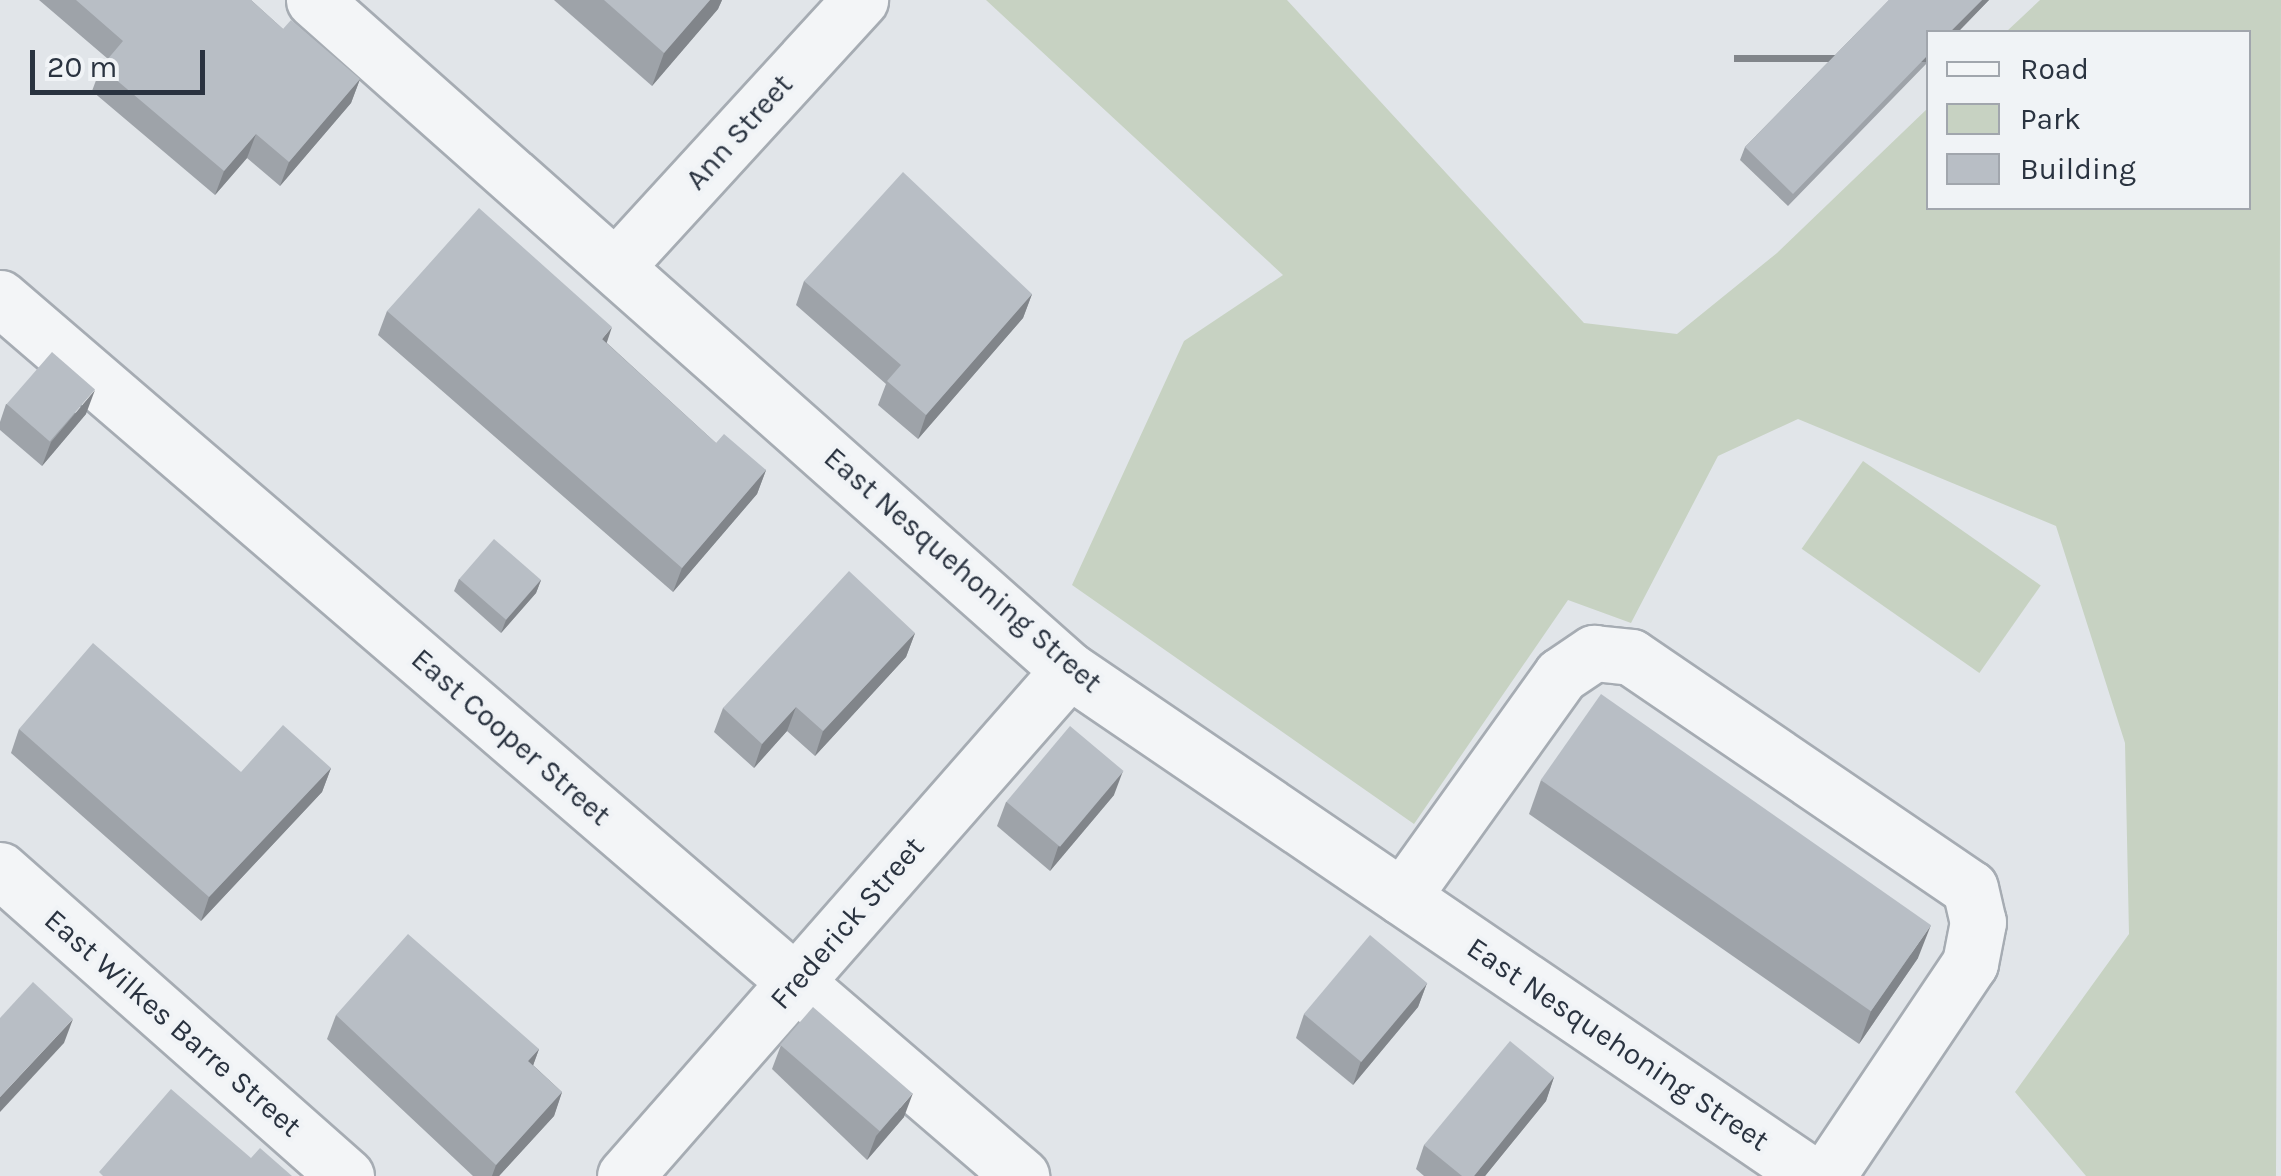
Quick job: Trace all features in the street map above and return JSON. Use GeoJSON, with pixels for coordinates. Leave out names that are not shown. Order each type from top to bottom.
{"type":"FeatureCollection","features":[{"type":"Feature","properties":{"kind":"street","name":"East Nesquehoning Street"},"geometry":{"type":"LineString","coordinates":[[314,0],[618,263],[1068,670],[1812,1176]]}},
{"type":"Feature","properties":{"kind":"street","name":"Ann Street"},"geometry":{"type":"LineString","coordinates":[[618,263],[860,0]]}},
{"type":"Feature","properties":{"kind":"street","name":"East Cooper Street"},"geometry":{"type":"LineString","coordinates":[[0,298],[1022,1176]]}},
{"type":"Feature","properties":{"kind":"street"},"geometry":{"type":"LineString","coordinates":[[1402,897],[1561,674],[1594,653],[1631,657],[1970,888],[1978,922],[1970,962],[1827,1176]]}},
{"type":"Feature","properties":{"kind":"street","name":"Frederick Street"},"geometry":{"type":"LineString","coordinates":[[625,1176],[1068,670]]}},
{"type":"Feature","properties":{"kind":"street","name":"East Wilkes Barre Street"},"geometry":{"type":"LineString","coordinates":[[0,870],[346,1176]]}},
{"type":"Feature","properties":{"kind":"green space"},"geometry":{"type":"Polygon","coordinates":[[[986,0],[1287,0],[1584,323],[1677,334],[1777,253],[1926,110],[1926,210],[2251,210],[2251,30],[2008,30],[2040,0],[2281,0],[2276,1176],[2086,1176],[2015,1092],[2129,934],[2125,743],[2056,526],[1798,419],[1718,456],[1631,623],[1568,600],[1414,824],[1072,585],[1184,341],[1283,275],[986,0]]]}},
{"type":"Feature","properties":{"kind":"green space"},"geometry":{"type":"Polygon","coordinates":[[[1863,461],[2041,585],[1979,673],[1802,549],[1863,461]]]}},
{"type":"Feature","properties":{"kind":"building"},"geometry":{"type":"Polygon","coordinates":[[[76,0],[251,0],[283,29],[291,20],[360,79],[289,162],[256,134],[224,171],[101,67],[123,41],[76,0]]]}},
{"type":"Feature","properties":{"kind":"building"},"geometry":{"type":"Polygon","coordinates":[[[604,0],[710,0],[664,53],[604,0]]]}},
{"type":"Feature","properties":{"kind":"building"},"geometry":{"type":"Polygon","coordinates":[[[1889,0],[1982,0],[1952,30],[1926,30],[1926,57],[1793,194],[1745,147],[1889,0]]]}},
{"type":"Feature","properties":{"kind":"building"},"geometry":{"type":"Polygon","coordinates":[[[903,172],[1032,294],[926,415],[887,381],[901,365],[804,281],[903,172]]]}},
{"type":"Feature","properties":{"kind":"building"},"geometry":{"type":"Polygon","coordinates":[[[479,208],[612,327],[602,339],[716,443],[724,434],[766,470],[682,568],[387,311],[479,208]]]}},
{"type":"Feature","properties":{"kind":"building"},"geometry":{"type":"Polygon","coordinates":[[[52,352],[95,389],[50,441],[7,404],[52,352]]]}},
{"type":"Feature","properties":{"kind":"building"},"geometry":{"type":"Polygon","coordinates":[[[494,539],[541,580],[506,620],[459,579],[494,539]]]}},
{"type":"Feature","properties":{"kind":"building"},"geometry":{"type":"Polygon","coordinates":[[[849,571],[915,633],[823,731],[796,707],[762,744],[723,708],[849,571]]]}},
{"type":"Feature","properties":{"kind":"building"},"geometry":{"type":"Polygon","coordinates":[[[93,643],[241,772],[283,725],[331,768],[209,897],[19,729],[93,643]]]}},
{"type":"Feature","properties":{"kind":"building"},"geometry":{"type":"Polygon","coordinates":[[[1601,694],[1931,925],[1871,1011],[1541,780],[1601,694]]]}},
{"type":"Feature","properties":{"kind":"building"},"geometry":{"type":"Polygon","coordinates":[[[1070,726],[1124,771],[1060,847],[1006,802],[1070,726]]]}},
{"type":"Feature","properties":{"kind":"building"},"geometry":{"type":"Polygon","coordinates":[[[408,934],[539,1049],[528,1061],[562,1092],[496,1165],[336,1015],[408,934]]]}},
{"type":"Feature","properties":{"kind":"building"},"geometry":{"type":"Polygon","coordinates":[[[1370,935],[1427,983],[1361,1062],[1304,1014],[1370,935]]]}},
{"type":"Feature","properties":{"kind":"building"},"geometry":{"type":"Polygon","coordinates":[[[33,982],[73,1019],[0,1097],[0,1018],[33,982]]]}},
{"type":"Feature","properties":{"kind":"building"},"geometry":{"type":"Polygon","coordinates":[[[813,1007],[913,1094],[880,1131],[780,1045],[813,1007]]]}},
{"type":"Feature","properties":{"kind":"building"},"geometry":{"type":"Polygon","coordinates":[[[1510,1041],[1554,1077],[1474,1176],[1462,1176],[1424,1145],[1510,1041]]]}},
{"type":"Feature","properties":{"kind":"building"},"geometry":{"type":"Polygon","coordinates":[[[171,1089],[251,1158],[260,1148],[292,1176],[103,1176],[99,1172],[171,1089]]]}}]}
